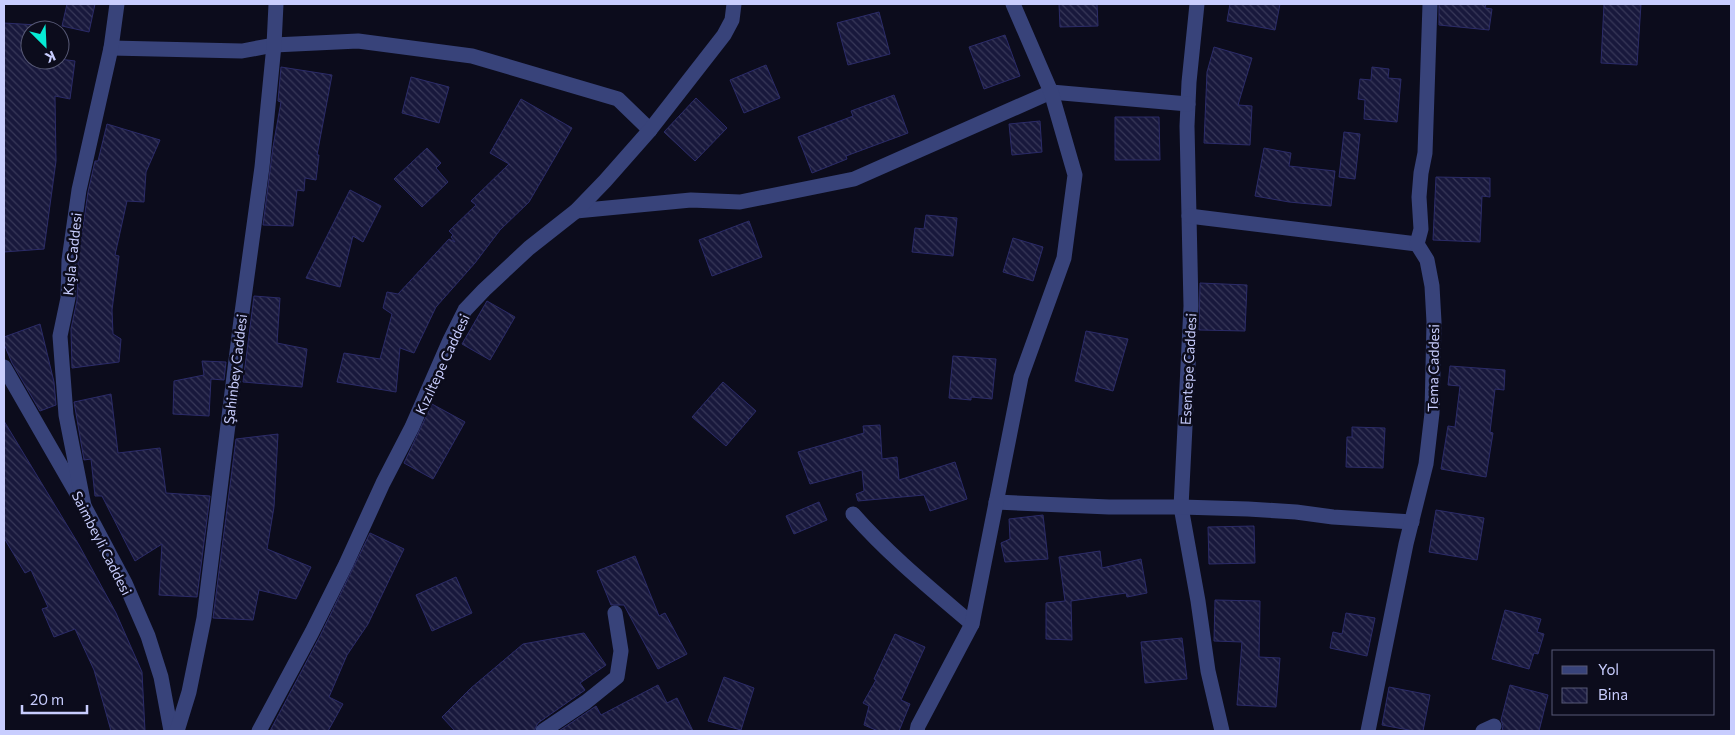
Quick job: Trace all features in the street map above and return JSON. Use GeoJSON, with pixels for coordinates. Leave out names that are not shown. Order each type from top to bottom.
{"type":"FeatureCollection","features":[{"type":"Feature","properties":{"kind":"street","name":"Kışla Caddesi"},"geometry":{"type":"LineString","coordinates":[[84,506],[66,415],[60,336],[68,298],[69,260],[79,190],[111,48],[117,4]]}},
{"type":"Feature","properties":{"kind":"street","name":"Şahinbey Caddesi"},"geometry":{"type":"LineString","coordinates":[[177,731],[189,692],[204,618],[262,167],[274,45],[276,4]]}},
{"type":"Feature","properties":{"kind":"street","name":"Kızıltepe Caddesi"},"geometry":{"type":"LineString","coordinates":[[259,731],[299,658],[346,564],[383,483],[412,427],[450,340],[466,310],[484,290],[529,248],[576,211],[650,130],[724,35],[732,20],[734,4]]}},
{"type":"Feature","properties":{"kind":"street"},"geometry":{"type":"LineString","coordinates":[[917,731],[972,624],[1021,377],[1064,258],[1075,175],[1051,92],[1013,4]]}},
{"type":"Feature","properties":{"kind":"street","name":"Esentepe Caddesi"},"geometry":{"type":"LineString","coordinates":[[1197,4],[1188,104],[1191,306],[1181,507],[1198,601],[1208,671],[1222,731]]}},
{"type":"Feature","properties":{"kind":"street"},"geometry":{"type":"LineString","coordinates":[[1189,216],[1417,244],[1421,229],[1419,196],[1425,153],[1430,4]]}},
{"type":"Feature","properties":{"kind":"street"},"geometry":{"type":"LineString","coordinates":[[111,48],[242,51],[274,45],[358,41],[472,56],[618,99],[650,130]]}},
{"type":"Feature","properties":{"kind":"street"},"geometry":{"type":"LineString","coordinates":[[576,211],[691,200],[740,202],[854,179],[1051,92],[1188,104]]}},
{"type":"Feature","properties":{"kind":"street","name":"Tema Caddesi"},"geometry":{"type":"LineString","coordinates":[[1368,731],[1426,464],[1432,413],[1434,322],[1432,286],[1427,260],[1417,244]]}},
{"type":"Feature","properties":{"kind":"street","name":"Saimbeyli Caddesi"},"geometry":{"type":"LineString","coordinates":[[4,367],[84,506],[125,583],[148,636],[161,677],[170,731]]}},
{"type":"Feature","properties":{"kind":"street"},"geometry":{"type":"LineString","coordinates":[[996,502],[1296,512],[1333,517],[1412,522]]}},
{"type":"Feature","properties":{"kind":"street"},"geometry":{"type":"LineString","coordinates":[[853,514],[871,535],[913,574],[972,624]]}},
{"type":"Feature","properties":{"kind":"street"},"geometry":{"type":"LineString","coordinates":[[543,731],[586,702],[617,677],[621,651],[615,613]]}},
{"type":"Feature","properties":{"kind":"building"},"geometry":{"type":"Polygon","coordinates":[[[67,4],[95,4],[89,32],[70,28],[70,20],[63,20],[67,4]]]}},
{"type":"Feature","properties":{"kind":"building"},"geometry":{"type":"Polygon","coordinates":[[[1059,4],[1097,4],[1098,26],[1060,27],[1059,4]]]}},
{"type":"Feature","properties":{"kind":"building"},"geometry":{"type":"Polygon","coordinates":[[[1230,4],[1280,4],[1275,30],[1227,21],[1230,4]]]}},
{"type":"Feature","properties":{"kind":"building"},"geometry":{"type":"Polygon","coordinates":[[[1439,4],[1486,4],[1485,8],[1492,9],[1489,30],[1439,25],[1439,4]]]}},
{"type":"Feature","properties":{"kind":"building"},"geometry":{"type":"Polygon","coordinates":[[[1604,4],[1641,4],[1637,65],[1601,63],[1604,4]]]}},
{"type":"Feature","properties":{"kind":"building"},"geometry":{"type":"Polygon","coordinates":[[[879,12],[890,54],[848,65],[837,23],[879,12]]]}},
{"type":"Feature","properties":{"kind":"building"},"geometry":{"type":"Polygon","coordinates":[[[4,23],[20,24],[20,70],[70,70],[70,60],[75,61],[70,99],[55,96],[56,161],[44,249],[4,252],[4,23]]]}},
{"type":"Feature","properties":{"kind":"building"},"geometry":{"type":"Polygon","coordinates":[[[1005,35],[1020,76],[984,89],[969,47],[1005,35]]]}},
{"type":"Feature","properties":{"kind":"building"},"geometry":{"type":"Polygon","coordinates":[[[1214,47],[1252,58],[1238,105],[1252,106],[1250,145],[1204,143],[1207,72],[1214,47]]]}},
{"type":"Feature","properties":{"kind":"building"},"geometry":{"type":"Polygon","coordinates":[[[766,65],[780,98],[744,113],[730,80],[766,65]]]}},
{"type":"Feature","properties":{"kind":"building"},"geometry":{"type":"Polygon","coordinates":[[[281,67],[332,75],[317,155],[319,155],[316,180],[305,178],[304,191],[297,190],[293,226],[263,225],[281,102],[278,101],[281,67]]]}},
{"type":"Feature","properties":{"kind":"building"},"geometry":{"type":"Polygon","coordinates":[[[1372,67],[1389,69],[1388,78],[1401,79],[1397,122],[1364,119],[1365,100],[1358,99],[1360,79],[1371,80],[1372,67]]]}},
{"type":"Feature","properties":{"kind":"building"},"geometry":{"type":"Polygon","coordinates":[[[411,77],[449,87],[439,123],[402,113],[411,77]]]}},
{"type":"Feature","properties":{"kind":"building"},"geometry":{"type":"Polygon","coordinates":[[[894,95],[908,133],[846,156],[847,159],[812,173],[798,137],[853,116],[851,111],[894,95]]]}},
{"type":"Feature","properties":{"kind":"building"},"geometry":{"type":"Polygon","coordinates":[[[696,98],[727,128],[695,161],[664,132],[696,98]]]}},
{"type":"Feature","properties":{"kind":"building"},"geometry":{"type":"Polygon","coordinates":[[[521,99],[572,128],[529,202],[500,230],[475,263],[436,307],[414,353],[400,348],[396,392],[337,382],[344,353],[380,359],[392,314],[383,308],[387,292],[398,294],[449,239],[455,242],[451,237],[453,235],[449,231],[476,205],[471,201],[509,164],[490,153],[521,99]]]}},
{"type":"Feature","properties":{"kind":"building"},"geometry":{"type":"Polygon","coordinates":[[[1115,117],[1159,117],[1160,160],[1115,160],[1115,117]]]}},
{"type":"Feature","properties":{"kind":"building"},"geometry":{"type":"Polygon","coordinates":[[[1040,121],[1042,152],[1012,155],[1009,124],[1040,121]]]}},
{"type":"Feature","properties":{"kind":"building"},"geometry":{"type":"Polygon","coordinates":[[[107,124],[160,140],[146,172],[144,202],[127,201],[115,255],[119,256],[112,310],[113,334],[121,339],[119,362],[72,368],[71,329],[77,300],[78,261],[88,192],[95,161],[98,161],[107,124]]]}},
{"type":"Feature","properties":{"kind":"building"},"geometry":{"type":"Polygon","coordinates":[[[1344,132],[1360,134],[1355,179],[1339,177],[1344,132]]]}},
{"type":"Feature","properties":{"kind":"building"},"geometry":{"type":"Polygon","coordinates":[[[427,148],[441,163],[436,168],[448,182],[422,207],[394,179],[427,148]]]}},
{"type":"Feature","properties":{"kind":"building"},"geometry":{"type":"Polygon","coordinates":[[[1264,148],[1291,153],[1289,166],[1335,171],[1331,206],[1289,202],[1255,196],[1264,148]]]}},
{"type":"Feature","properties":{"kind":"building"},"geometry":{"type":"Polygon","coordinates":[[[1436,177],[1490,178],[1490,197],[1482,196],[1480,242],[1433,240],[1436,177]]]}},
{"type":"Feature","properties":{"kind":"building"},"geometry":{"type":"Polygon","coordinates":[[[350,190],[381,206],[363,242],[353,236],[340,287],[306,278],[350,190]]]}},
{"type":"Feature","properties":{"kind":"building"},"geometry":{"type":"Polygon","coordinates":[[[926,215],[957,218],[953,256],[912,252],[915,228],[924,229],[926,215]]]}},
{"type":"Feature","properties":{"kind":"building"},"geometry":{"type":"Polygon","coordinates":[[[749,221],[762,257],[712,276],[699,240],[749,221]]]}},
{"type":"Feature","properties":{"kind":"building"},"geometry":{"type":"Polygon","coordinates":[[[1013,238],[1043,247],[1033,281],[1003,272],[1013,238]]]}},
{"type":"Feature","properties":{"kind":"building"},"geometry":{"type":"Polygon","coordinates":[[[1200,283],[1247,285],[1245,331],[1199,330],[1200,283]]]}},
{"type":"Feature","properties":{"kind":"building"},"geometry":{"type":"Polygon","coordinates":[[[254,296],[280,298],[277,343],[307,349],[302,387],[243,382],[254,296]]]}},
{"type":"Feature","properties":{"kind":"building"},"geometry":{"type":"Polygon","coordinates":[[[487,301],[515,317],[490,360],[462,344],[487,301]]]}},
{"type":"Feature","properties":{"kind":"building"},"geometry":{"type":"Polygon","coordinates":[[[40,324],[54,382],[56,405],[40,411],[12,363],[4,344],[4,337],[40,324]]]}},
{"type":"Feature","properties":{"kind":"building"},"geometry":{"type":"Polygon","coordinates":[[[1086,331],[1128,339],[1113,391],[1075,381],[1086,331]]]}},
{"type":"Feature","properties":{"kind":"building"},"geometry":{"type":"Polygon","coordinates":[[[953,356],[996,359],[992,399],[971,397],[971,400],[949,398],[953,356]]]}},
{"type":"Feature","properties":{"kind":"building"},"geometry":{"type":"Polygon","coordinates":[[[202,361],[226,362],[224,380],[211,379],[209,416],[173,414],[174,381],[204,375],[202,361]]]}},
{"type":"Feature","properties":{"kind":"building"},"geometry":{"type":"Polygon","coordinates":[[[1450,366],[1505,370],[1504,390],[1495,389],[1490,432],[1493,433],[1486,477],[1441,469],[1448,426],[1455,427],[1460,386],[1448,385],[1450,366]]]}},
{"type":"Feature","properties":{"kind":"building"},"geometry":{"type":"Polygon","coordinates":[[[723,382],[756,411],[726,446],[692,417],[723,382]]]}},
{"type":"Feature","properties":{"kind":"building"},"geometry":{"type":"Polygon","coordinates":[[[111,394],[118,453],[160,448],[166,493],[210,496],[197,597],[159,595],[162,544],[135,561],[102,496],[95,496],[91,459],[84,460],[74,402],[111,394]]]}},
{"type":"Feature","properties":{"kind":"building"},"geometry":{"type":"Polygon","coordinates":[[[432,404],[465,422],[433,479],[404,463],[432,404]]]}},
{"type":"Feature","properties":{"kind":"building"},"geometry":{"type":"Polygon","coordinates":[[[4,421],[79,545],[116,613],[142,672],[145,731],[111,731],[94,670],[75,629],[54,637],[42,609],[48,607],[31,570],[25,573],[4,538],[4,421]]]}},
{"type":"Feature","properties":{"kind":"building"},"geometry":{"type":"Polygon","coordinates":[[[880,425],[882,459],[897,457],[899,480],[955,462],[967,499],[930,511],[924,495],[858,501],[856,494],[864,491],[862,470],[810,484],[798,452],[864,433],[863,426],[880,425]]]}},
{"type":"Feature","properties":{"kind":"building"},"geometry":{"type":"Polygon","coordinates":[[[1352,427],[1385,428],[1383,468],[1346,467],[1347,437],[1352,437],[1352,427]]]}},
{"type":"Feature","properties":{"kind":"building"},"geometry":{"type":"Polygon","coordinates":[[[278,434],[274,507],[267,549],[311,567],[296,599],[259,590],[253,620],[213,618],[236,439],[278,434]]]}},
{"type":"Feature","properties":{"kind":"building"},"geometry":{"type":"Polygon","coordinates":[[[819,502],[827,520],[794,534],[786,516],[819,502]]]}},
{"type":"Feature","properties":{"kind":"building"},"geometry":{"type":"Polygon","coordinates":[[[1436,510],[1484,518],[1477,560],[1429,552],[1436,510]]]}},
{"type":"Feature","properties":{"kind":"building"},"geometry":{"type":"Polygon","coordinates":[[[1043,515],[1048,559],[1005,562],[1001,543],[1010,539],[1009,519],[1043,515]]]}},
{"type":"Feature","properties":{"kind":"building"},"geometry":{"type":"Polygon","coordinates":[[[1254,526],[1255,563],[1209,564],[1208,527],[1254,526]]]}},
{"type":"Feature","properties":{"kind":"building"},"geometry":{"type":"Polygon","coordinates":[[[370,533],[404,549],[368,624],[347,655],[329,697],[343,704],[328,731],[270,731],[320,636],[370,533]]]}},
{"type":"Feature","properties":{"kind":"building"},"geometry":{"type":"Polygon","coordinates":[[[1100,551],[1102,568],[1141,559],[1147,593],[1127,597],[1126,593],[1071,601],[1072,640],[1046,639],[1046,603],[1065,601],[1059,557],[1100,551]]]}},
{"type":"Feature","properties":{"kind":"building"},"geometry":{"type":"Polygon","coordinates":[[[635,556],[659,616],[665,613],[687,654],[658,669],[624,605],[611,605],[597,571],[635,556]]]}},
{"type":"Feature","properties":{"kind":"building"},"geometry":{"type":"Polygon","coordinates":[[[456,577],[472,613],[432,631],[416,595],[456,577]]]}},
{"type":"Feature","properties":{"kind":"building"},"geometry":{"type":"Polygon","coordinates":[[[1215,600],[1260,601],[1259,657],[1280,658],[1276,707],[1237,705],[1242,642],[1214,641],[1215,600]]]}},
{"type":"Feature","properties":{"kind":"building"},"geometry":{"type":"Polygon","coordinates":[[[1505,610],[1541,619],[1537,632],[1544,634],[1538,654],[1534,653],[1529,669],[1492,659],[1505,610]]]}},
{"type":"Feature","properties":{"kind":"building"},"geometry":{"type":"Polygon","coordinates":[[[1346,613],[1375,618],[1367,656],[1330,648],[1333,632],[1342,634],[1346,613]]]}},
{"type":"Feature","properties":{"kind":"building"},"geometry":{"type":"Polygon","coordinates":[[[584,633],[606,665],[580,683],[585,690],[538,723],[534,731],[455,731],[442,717],[471,688],[523,644],[584,633]]]}},
{"type":"Feature","properties":{"kind":"building"},"geometry":{"type":"Polygon","coordinates":[[[895,634],[925,647],[901,700],[910,704],[899,731],[878,731],[864,725],[869,706],[863,703],[876,680],[874,679],[895,634]]]}},
{"type":"Feature","properties":{"kind":"building"},"geometry":{"type":"Polygon","coordinates":[[[1182,638],[1187,679],[1145,683],[1141,642],[1182,638]]]}},
{"type":"Feature","properties":{"kind":"building"},"geometry":{"type":"Polygon","coordinates":[[[724,677],[754,688],[741,730],[708,721],[724,677]]]}},
{"type":"Feature","properties":{"kind":"building"},"geometry":{"type":"Polygon","coordinates":[[[658,685],[667,703],[677,698],[693,731],[559,731],[596,706],[601,715],[658,685]]]}},
{"type":"Feature","properties":{"kind":"building"},"geometry":{"type":"Polygon","coordinates":[[[1510,685],[1548,695],[1539,731],[1502,731],[1501,720],[1510,685]]]}},
{"type":"Feature","properties":{"kind":"building"},"geometry":{"type":"Polygon","coordinates":[[[1389,687],[1430,695],[1423,731],[1382,725],[1389,687]]]}}]}
